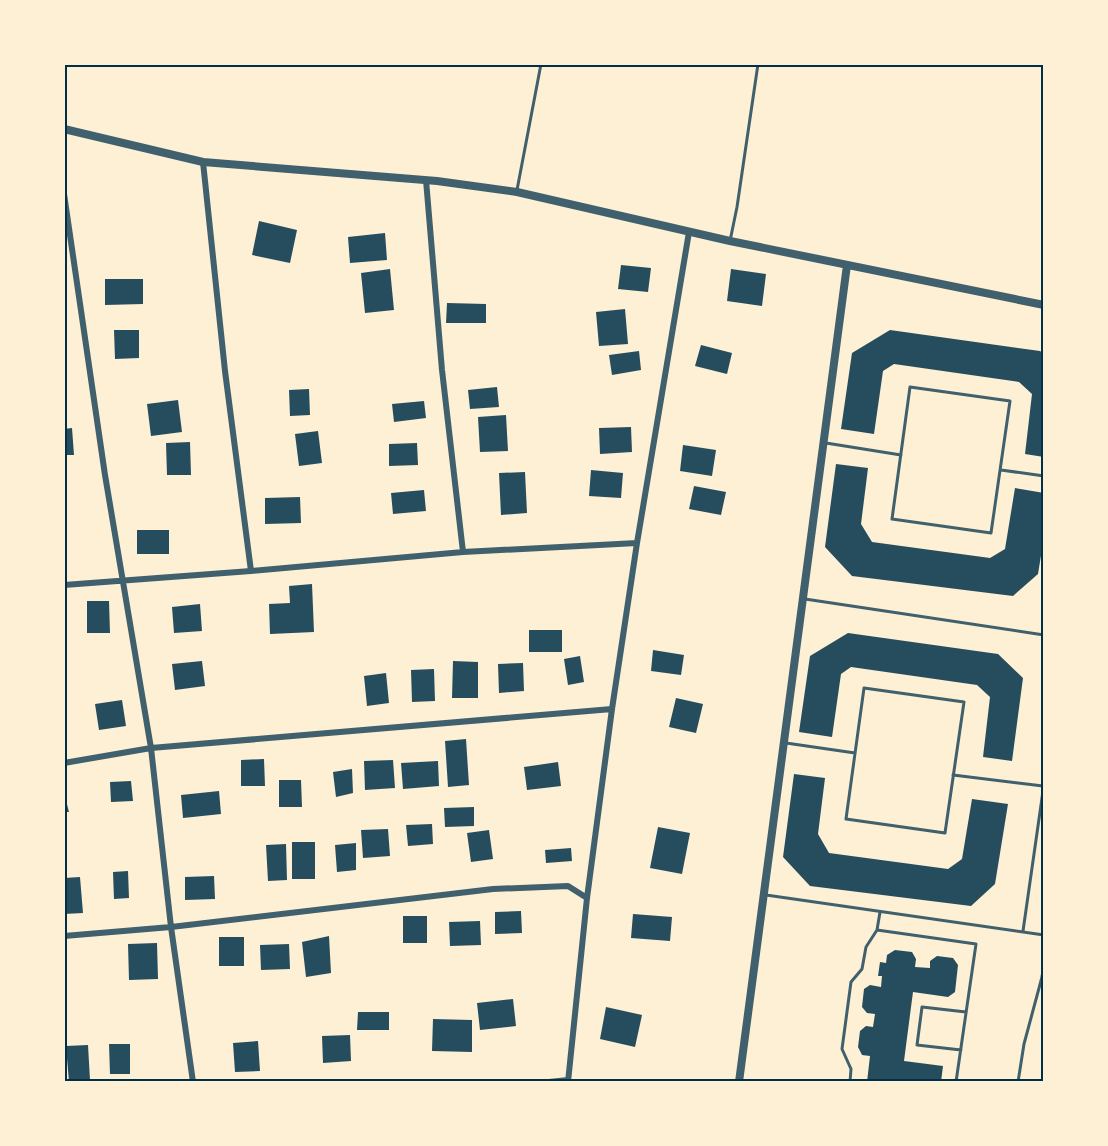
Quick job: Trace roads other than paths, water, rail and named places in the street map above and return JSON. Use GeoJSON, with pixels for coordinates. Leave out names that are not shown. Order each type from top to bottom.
{"type":"FeatureCollection","features":[{"type":"Feature","properties":{"kind":"street"},"geometry":{"type":"LineString","coordinates":[[64,129],[202,162],[426,180],[517,192],[730,241],[1044,304]]}},
{"type":"Feature","properties":{"kind":"street"},"geometry":{"type":"LineString","coordinates":[[202,162],[225,371],[251,571]]}},
{"type":"Feature","properties":{"kind":"street"},"geometry":{"type":"LineString","coordinates":[[426,180],[442,370],[463,552]]}},
{"type":"Feature","properties":{"kind":"street"},"geometry":{"type":"LineString","coordinates":[[64,194],[105,475],[151,748],[171,927],[193,1082]]}},
{"type":"Feature","properties":{"kind":"street"},"geometry":{"type":"LineString","coordinates":[[549,1082],[568,1081],[587,898],[612,709],[689,232]]}},
{"type":"Feature","properties":{"kind":"street"},"geometry":{"type":"LineString","coordinates":[[739,1082],[847,264]]}},
{"type":"Feature","properties":{"kind":"street"},"geometry":{"type":"LineString","coordinates":[[64,585],[463,552],[637,543]]}},
{"type":"Feature","properties":{"kind":"street"},"geometry":{"type":"LineString","coordinates":[[64,763],[151,748],[612,709]]}},
{"type":"Feature","properties":{"kind":"street"},"geometry":{"type":"LineString","coordinates":[[64,936],[171,927],[493,889],[568,886],[587,898]]}},
{"type":"Feature","properties":{"kind":"lane"},"geometry":{"type":"LineString","coordinates":[[517,192],[541,64]]}},
{"type":"Feature","properties":{"kind":"lane"},"geometry":{"type":"LineString","coordinates":[[730,241],[758,64]]}},
{"type":"Feature","properties":{"kind":"lane"},"geometry":{"type":"LineString","coordinates":[[910,387],[1010,401],[1000,470],[991,533],[892,519],[910,387]]}},
{"type":"Feature","properties":{"kind":"lane"},"geometry":{"type":"LineString","coordinates":[[824,443],[901,455]]}},
{"type":"Feature","properties":{"kind":"lane"},"geometry":{"type":"LineString","coordinates":[[1000,470],[1044,476]]}},
{"type":"Feature","properties":{"kind":"lane"},"geometry":{"type":"LineString","coordinates":[[803,598],[1044,635]]}},
{"type":"Feature","properties":{"kind":"lane"},"geometry":{"type":"LineString","coordinates":[[864,688],[964,702],[953,775],[945,833],[846,819],[864,688]]}},
{"type":"Feature","properties":{"kind":"lane"},"geometry":{"type":"LineString","coordinates":[[784,743],[855,753]]}},
{"type":"Feature","properties":{"kind":"lane"},"geometry":{"type":"LineString","coordinates":[[953,775],[1043,785],[1023,932]]}},
{"type":"Feature","properties":{"kind":"lane"},"geometry":{"type":"LineString","coordinates":[[764,895],[1044,935]]}},
{"type":"Feature","properties":{"kind":"lane"},"geometry":{"type":"LineString","coordinates":[[850,1082],[851,1069],[842,1049],[851,982],[862,969],[866,947],[878,930],[880,912]]}},
{"type":"Feature","properties":{"kind":"lane"},"geometry":{"type":"LineString","coordinates":[[878,930],[976,944],[956,1082]]}},
{"type":"Feature","properties":{"kind":"lane"},"geometry":{"type":"LineString","coordinates":[[1018,1082],[1024,1044],[1044,968]]}},
{"type":"Feature","properties":{"kind":"lane"},"geometry":{"type":"LineString","coordinates":[[960,1050],[917,1045],[922,1007],[966,1012]]}}]}
